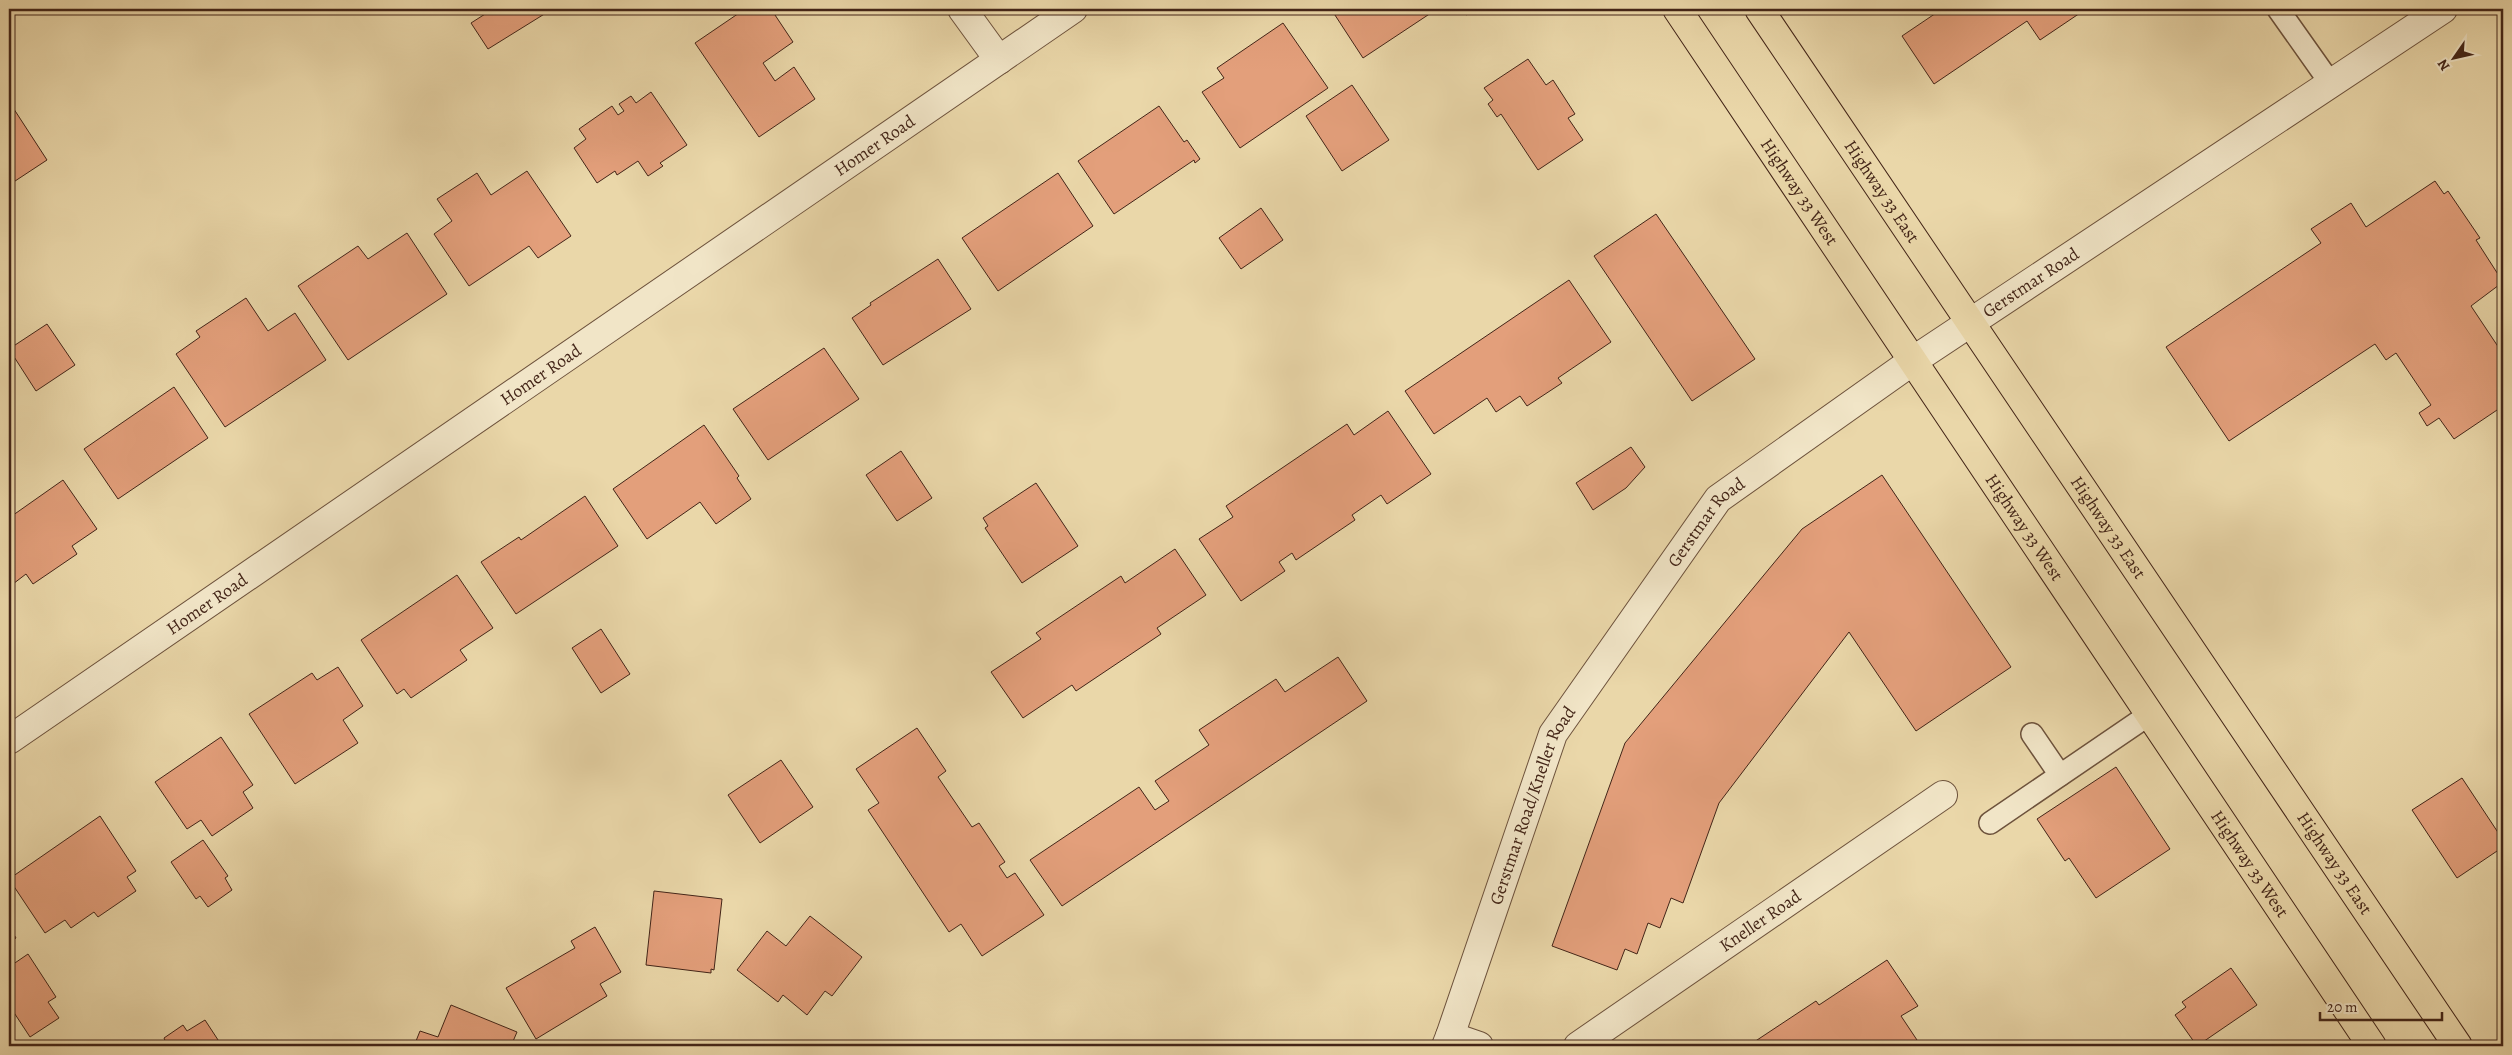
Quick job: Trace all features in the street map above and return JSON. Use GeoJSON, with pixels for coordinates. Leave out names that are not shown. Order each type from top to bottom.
{"type":"FeatureCollection","features":[{"type":"Feature","properties":{"kind":"main road","name":"Highway 33 West"},"geometry":{"type":"LineString","coordinates":[[1677,9],[2372,1046]]}},
{"type":"Feature","properties":{"kind":"main road","name":"Highway 33 East"},"geometry":{"type":"LineString","coordinates":[[1759,9],[2458,1046]]}},
{"type":"Feature","properties":{"kind":"street"},"geometry":{"type":"LineString","coordinates":[[962,9],[998,60]]}},
{"type":"Feature","properties":{"kind":"street","name":"Homer Road"},"geometry":{"type":"LineString","coordinates":[[9,740],[1073,9]]}},
{"type":"Feature","properties":{"kind":"street","name":"Gerstmar Road"},"geometry":{"type":"LineString","coordinates":[[1652,594],[1718,499],[1914,360],[2444,9]]}},
{"type":"Feature","properties":{"kind":"street","name":"Gerstmar Road/Kneller Road"},"geometry":{"type":"LineString","coordinates":[[1448,1041],[1553,734],[1652,594]]}},
{"type":"Feature","properties":{"kind":"street","name":"Kneller Road"},"geometry":{"type":"LineString","coordinates":[[1578,1046],[1943,795]]}},
{"type":"Feature","properties":{"kind":"street"},"geometry":{"type":"LineString","coordinates":[[1448,1041],[1479,1046]]}},
{"type":"Feature","properties":{"kind":"lane"},"geometry":{"type":"LineString","coordinates":[[2278,9],[2331,84]]}},
{"type":"Feature","properties":{"kind":"lane"},"geometry":{"type":"LineString","coordinates":[[1990,823],[2150,714]]}},
{"type":"Feature","properties":{"kind":"lane"},"geometry":{"type":"LineString","coordinates":[[2032,734],[2060,775]]}},
{"type":"Feature","properties":{"kind":"building"},"geometry":{"type":"Polygon","coordinates":[[[493,9],[543,9],[546,13],[488,49],[471,23],[493,9]]]}},
{"type":"Feature","properties":{"kind":"building"},"geometry":{"type":"Polygon","coordinates":[[[745,9],[771,9],[793,42],[763,63],[775,81],[794,67],[815,99],[759,137],[695,43],[745,9]]]}},
{"type":"Feature","properties":{"kind":"building"},"geometry":{"type":"Polygon","coordinates":[[[1331,9],[1437,9],[1363,58],[1331,9]]]}},
{"type":"Feature","properties":{"kind":"building"},"geometry":{"type":"Polygon","coordinates":[[[1462,9],[1475,9],[1466,15],[1462,9]]]}},
{"type":"Feature","properties":{"kind":"building"},"geometry":{"type":"Polygon","coordinates":[[[1942,9],[2086,9],[2040,40],[2027,21],[1934,84],[1902,36],[1942,9]]]}},
{"type":"Feature","properties":{"kind":"building"},"geometry":{"type":"Polygon","coordinates":[[[1283,23],[1328,88],[1240,148],[1202,92],[1224,78],[1217,68],[1283,23]]]}},
{"type":"Feature","properties":{"kind":"building"},"geometry":{"type":"Polygon","coordinates":[[[1528,59],[1546,85],[1553,80],[1575,114],[1568,118],[1583,140],[1538,170],[1501,114],[1497,117],[1488,104],[1493,100],[1484,88],[1528,59]]]}},
{"type":"Feature","properties":{"kind":"building"},"geometry":{"type":"Polygon","coordinates":[[[1352,85],[1389,140],[1342,171],[1306,116],[1352,85]]]}},
{"type":"Feature","properties":{"kind":"building"},"geometry":{"type":"Polygon","coordinates":[[[651,92],[687,145],[660,163],[663,166],[648,176],[638,161],[617,175],[615,171],[597,183],[574,148],[586,139],[579,129],[612,106],[618,115],[624,111],[619,104],[631,96],[636,103],[651,92]]]}},
{"type":"Feature","properties":{"kind":"building"},"geometry":{"type":"Polygon","coordinates":[[[9,104],[47,160],[9,185],[9,104]]]}},
{"type":"Feature","properties":{"kind":"building"},"geometry":{"type":"Polygon","coordinates":[[[1159,106],[1184,142],[1187,140],[1200,159],[1195,163],[1194,160],[1114,214],[1078,161],[1159,106]]]}},
{"type":"Feature","properties":{"kind":"building"},"geometry":{"type":"Polygon","coordinates":[[[527,171],[571,236],[538,258],[529,246],[469,286],[434,234],[452,221],[437,199],[477,173],[491,195],[527,171]]]}},
{"type":"Feature","properties":{"kind":"building"},"geometry":{"type":"Polygon","coordinates":[[[1058,173],[1093,226],[998,291],[962,238],[1058,173]]]}},
{"type":"Feature","properties":{"kind":"building"},"geometry":{"type":"Polygon","coordinates":[[[2435,181],[2444,194],[2448,191],[2480,238],[2476,240],[2503,282],[2471,306],[2503,354],[2503,406],[2454,439],[2439,418],[2427,426],[2419,413],[2431,405],[2396,353],[2386,360],[2375,344],[2229,441],[2166,347],[2321,243],[2311,229],[2351,203],[2366,227],[2435,181]]]}},
{"type":"Feature","properties":{"kind":"building"},"geometry":{"type":"Polygon","coordinates":[[[1261,208],[1283,240],[1241,269],[1219,238],[1261,208]]]}},
{"type":"Feature","properties":{"kind":"building"},"geometry":{"type":"Polygon","coordinates":[[[1656,214],[1755,359],[1692,401],[1594,256],[1656,214]]]}},
{"type":"Feature","properties":{"kind":"building"},"geometry":{"type":"Polygon","coordinates":[[[407,233],[447,294],[348,360],[298,286],[358,246],[368,259],[407,233]]]}},
{"type":"Feature","properties":{"kind":"building"},"geometry":{"type":"Polygon","coordinates":[[[938,259],[971,309],[883,365],[852,318],[871,305],[870,303],[938,259]]]}},
{"type":"Feature","properties":{"kind":"building"},"geometry":{"type":"Polygon","coordinates":[[[1569,280],[1611,342],[1558,378],[1562,383],[1527,406],[1520,396],[1496,412],[1487,398],[1434,434],[1405,391],[1569,280]]]}},
{"type":"Feature","properties":{"kind":"building"},"geometry":{"type":"Polygon","coordinates":[[[246,298],[268,331],[295,313],[326,360],[225,427],[176,354],[200,337],[196,331],[246,298]]]}},
{"type":"Feature","properties":{"kind":"building"},"geometry":{"type":"Polygon","coordinates":[[[47,324],[75,365],[36,391],[9,349],[47,324]]]}},
{"type":"Feature","properties":{"kind":"building"},"geometry":{"type":"Polygon","coordinates":[[[824,348],[859,399],[768,460],[733,409],[824,348]]]}},
{"type":"Feature","properties":{"kind":"building"},"geometry":{"type":"Polygon","coordinates":[[[174,387],[208,438],[118,499],[84,449],[174,387]]]}},
{"type":"Feature","properties":{"kind":"building"},"geometry":{"type":"Polygon","coordinates":[[[1388,411],[1431,474],[1387,504],[1381,495],[1352,515],[1355,520],[1296,560],[1292,553],[1279,562],[1285,571],[1241,601],[1199,539],[1233,517],[1226,506],[1347,424],[1354,435],[1388,411]]]}},
{"type":"Feature","properties":{"kind":"building"},"geometry":{"type":"Polygon","coordinates":[[[704,425],[739,476],[737,478],[751,499],[716,524],[700,502],[647,539],[613,489],[704,425]]]}},
{"type":"Feature","properties":{"kind":"building"},"geometry":{"type":"Polygon","coordinates":[[[1631,447],[1645,467],[1626,488],[1593,510],[1576,483],[1631,447]]]}},
{"type":"Feature","properties":{"kind":"building"},"geometry":{"type":"Polygon","coordinates":[[[901,451],[932,498],[897,521],[866,475],[901,451]]]}},
{"type":"Feature","properties":{"kind":"building"},"geometry":{"type":"Polygon","coordinates":[[[1882,475],[2011,667],[1916,731],[1849,632],[1719,803],[1683,903],[1671,898],[1660,928],[1648,923],[1637,954],[1625,949],[1617,970],[1552,946],[1625,743],[1802,529],[1882,475]]]}},
{"type":"Feature","properties":{"kind":"building"},"geometry":{"type":"Polygon","coordinates":[[[63,480],[97,529],[72,546],[77,554],[33,584],[26,574],[9,587],[9,518],[63,480]]]}},
{"type":"Feature","properties":{"kind":"building"},"geometry":{"type":"Polygon","coordinates":[[[1036,483],[1078,546],[1022,583],[985,528],[988,526],[983,518],[1036,483]]]}},
{"type":"Feature","properties":{"kind":"building"},"geometry":{"type":"Polygon","coordinates":[[[585,496],[618,546],[516,614],[481,562],[519,537],[521,540],[585,496]]]}},
{"type":"Feature","properties":{"kind":"building"},"geometry":{"type":"Polygon","coordinates":[[[1175,549],[1206,595],[1157,628],[1161,634],[1076,691],[1072,685],[1023,718],[991,672],[1041,639],[1036,633],[1121,576],[1125,583],[1175,549]]]}},
{"type":"Feature","properties":{"kind":"building"},"geometry":{"type":"Polygon","coordinates":[[[457,575],[493,628],[460,650],[467,660],[411,698],[404,689],[397,694],[361,640],[457,575]]]}},
{"type":"Feature","properties":{"kind":"building"},"geometry":{"type":"Polygon","coordinates":[[[601,629],[630,674],[601,693],[572,648],[601,629]]]}},
{"type":"Feature","properties":{"kind":"building"},"geometry":{"type":"Polygon","coordinates":[[[1338,657],[1367,701],[1062,906],[1030,860],[1139,787],[1155,810],[1169,801],[1155,781],[1209,745],[1199,730],[1276,679],[1285,692],[1338,657]]]}},
{"type":"Feature","properties":{"kind":"building"},"geometry":{"type":"Polygon","coordinates":[[[338,667],[363,706],[343,720],[358,743],[295,784],[249,714],[312,673],[317,680],[338,667]]]}},
{"type":"Feature","properties":{"kind":"building"},"geometry":{"type":"Polygon","coordinates":[[[917,728],[946,771],[938,777],[972,827],[979,823],[1005,862],[999,866],[1007,878],[1015,873],[1044,915],[982,956],[961,924],[949,932],[868,810],[879,803],[856,769],[917,728]]]}},
{"type":"Feature","properties":{"kind":"building"},"geometry":{"type":"Polygon","coordinates":[[[221,737],[253,785],[243,792],[253,808],[212,836],[201,820],[187,829],[155,782],[221,737]]]}},
{"type":"Feature","properties":{"kind":"building"},"geometry":{"type":"Polygon","coordinates":[[[781,760],[813,807],[760,843],[728,795],[781,760]]]}},
{"type":"Feature","properties":{"kind":"building"},"geometry":{"type":"Polygon","coordinates":[[[2116,767],[2170,849],[2096,898],[2069,858],[2065,861],[2037,819],[2116,767]]]}},
{"type":"Feature","properties":{"kind":"building"},"geometry":{"type":"Polygon","coordinates":[[[2462,778],[2503,840],[2503,847],[2457,878],[2412,810],[2462,778]]]}},
{"type":"Feature","properties":{"kind":"building"},"geometry":{"type":"Polygon","coordinates":[[[100,816],[136,871],[127,877],[136,891],[98,917],[94,912],[71,928],[65,920],[45,933],[9,879],[100,816]]]}},
{"type":"Feature","properties":{"kind":"building"},"geometry":{"type":"Polygon","coordinates":[[[203,840],[228,876],[225,878],[232,890],[208,907],[200,896],[196,899],[171,862],[203,840]]]}},
{"type":"Feature","properties":{"kind":"building"},"geometry":{"type":"Polygon","coordinates":[[[654,891],[722,899],[714,970],[711,969],[711,973],[646,965],[654,891]]]}},
{"type":"Feature","properties":{"kind":"building"},"geometry":{"type":"Polygon","coordinates":[[[810,916],[862,957],[832,996],[825,991],[807,1015],[783,995],[778,1002],[737,970],[767,931],[786,946],[810,916]]]}},
{"type":"Feature","properties":{"kind":"building"},"geometry":{"type":"Polygon","coordinates":[[[9,926],[16,938],[9,943],[9,926]]]}},
{"type":"Feature","properties":{"kind":"building"},"geometry":{"type":"Polygon","coordinates":[[[595,927],[621,972],[600,984],[607,996],[536,1039],[506,988],[575,948],[571,941],[595,927]]]}},
{"type":"Feature","properties":{"kind":"building"},"geometry":{"type":"Polygon","coordinates":[[[28,954],[56,997],[48,1002],[59,1018],[30,1037],[9,1005],[9,967],[28,954]]]}},
{"type":"Feature","properties":{"kind":"building"},"geometry":{"type":"Polygon","coordinates":[[[1887,960],[1918,1006],[1901,1016],[1919,1043],[1913,1046],[1865,1046],[1863,1043],[1857,1046],[1748,1046],[1816,1001],[1819,1005],[1887,960]]]}},
{"type":"Feature","properties":{"kind":"building"},"geometry":{"type":"Polygon","coordinates":[[[2231,968],[2257,1005],[2197,1046],[2175,1015],[2186,1007],[2182,1002],[2231,968]]]}},
{"type":"Feature","properties":{"kind":"building"},"geometry":{"type":"Polygon","coordinates":[[[451,1005],[517,1032],[511,1046],[414,1046],[420,1031],[438,1037],[451,1005]]]}},
{"type":"Feature","properties":{"kind":"building"},"geometry":{"type":"Polygon","coordinates":[[[205,1020],[222,1046],[165,1046],[167,1045],[164,1038],[183,1025],[187,1031],[205,1020]]]}}]}
